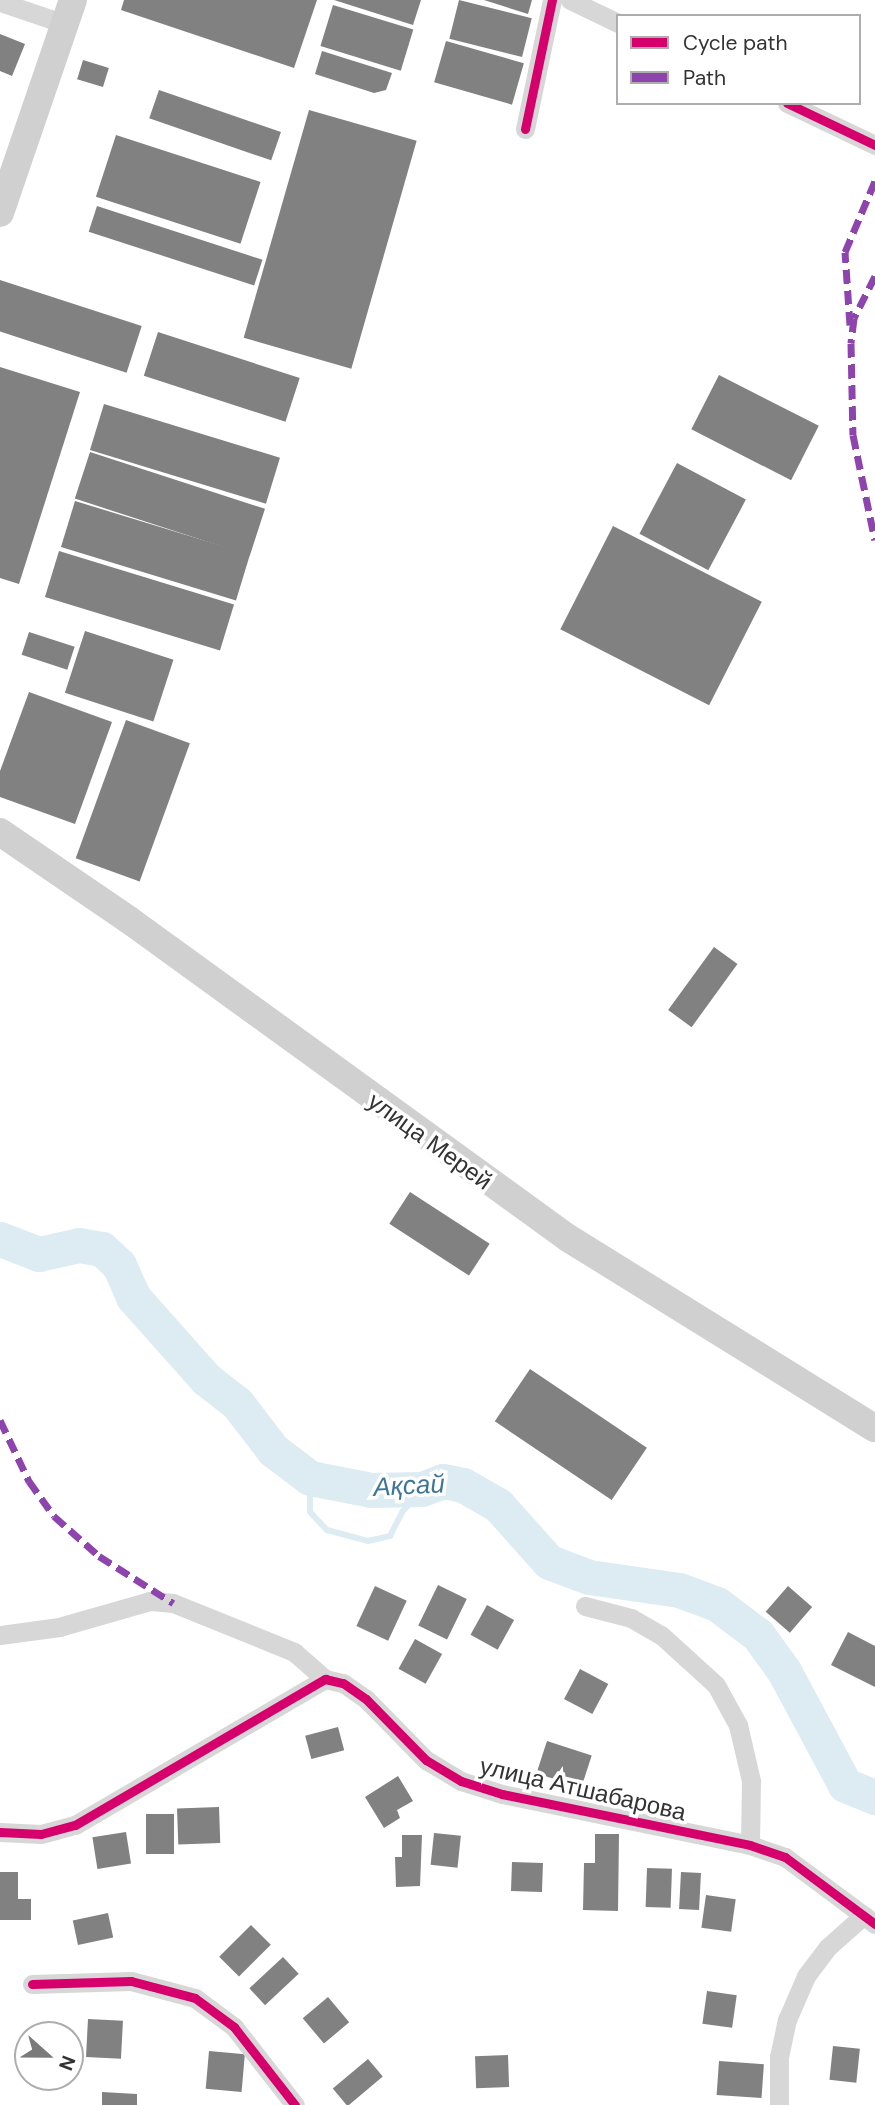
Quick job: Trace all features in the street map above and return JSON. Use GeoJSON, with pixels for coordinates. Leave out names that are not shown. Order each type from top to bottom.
{"type":"FeatureCollection","features":[{"type":"Feature","properties":{"kind":"main road"},"geometry":{"type":"LineString","coordinates":[[0,213],[69,12]]}},
{"type":"Feature","properties":{"kind":"main road","name":"улица Мерей"},"geometry":{"type":"LineString","coordinates":[[0,832],[129,920],[546,1223],[875,1428]]}},
{"type":"Feature","properties":{"kind":"street"},"geometry":{"type":"LineString","coordinates":[[526,129],[552,0]]}},
{"type":"Feature","properties":{"kind":"street"},"geometry":{"type":"LineString","coordinates":[[570,0],[616,22]]}},
{"type":"Feature","properties":{"kind":"street"},"geometry":{"type":"LineString","coordinates":[[0,2],[69,12]]}},
{"type":"Feature","properties":{"kind":"street"},"geometry":{"type":"LineString","coordinates":[[791,105],[875,145]]}},
{"type":"Feature","properties":{"kind":"street","name":"улица Атшабарова"},"geometry":{"type":"LineString","coordinates":[[0,1635],[59,1627],[150,1601],[173,1604],[294,1652],[325,1679],[343,1683],[366,1699],[426,1760],[461,1781],[502,1794],[750,1845],[785,1857],[812,1873],[870,1919]]}},
{"type":"Feature","properties":{"kind":"street"},"geometry":{"type":"LineString","coordinates":[[585,1606],[631,1618],[661,1635],[716,1685],[738,1725],[751,1781],[750,1845]]}},
{"type":"Feature","properties":{"kind":"street"},"geometry":{"type":"LineString","coordinates":[[0,1832],[41,1834],[75,1825],[325,1679]]}},
{"type":"Feature","properties":{"kind":"street"},"geometry":{"type":"LineString","coordinates":[[779,2105],[779,2057],[791,2009],[806,1976],[828,1947],[870,1919]]}},
{"type":"Feature","properties":{"kind":"street"},"geometry":{"type":"LineString","coordinates":[[32,1984],[131,1981],[195,1998],[234,2027],[295,2105]]}},
{"type":"Feature","properties":{"kind":"building"},"geometry":{"type":"Polygon","coordinates":[[[124,0],[317,0],[294,68],[121,10],[124,0]]]}},
{"type":"Feature","properties":{"kind":"building"},"geometry":{"type":"Polygon","coordinates":[[[334,0],[421,0],[413,25],[334,0]]]}},
{"type":"Feature","properties":{"kind":"building"},"geometry":{"type":"Polygon","coordinates":[[[459,0],[532,18],[522,57],[449,39],[459,0]]]}},
{"type":"Feature","properties":{"kind":"building"},"geometry":{"type":"Polygon","coordinates":[[[484,0],[532,0],[528,14],[484,0]]]}},
{"type":"Feature","properties":{"kind":"building"},"geometry":{"type":"Polygon","coordinates":[[[333,5],[413,30],[401,71],[320,46],[333,5]]]}},
{"type":"Feature","properties":{"kind":"building"},"geometry":{"type":"Polygon","coordinates":[[[0,34],[25,44],[12,76],[0,71],[0,34]]]}},
{"type":"Feature","properties":{"kind":"building"},"geometry":{"type":"Polygon","coordinates":[[[446,41],[524,63],[512,105],[434,82],[446,41]]]}},
{"type":"Feature","properties":{"kind":"building"},"geometry":{"type":"Polygon","coordinates":[[[322,51],[392,73],[386,90],[374,93],[315,74],[322,51]]]}},
{"type":"Feature","properties":{"kind":"building"},"geometry":{"type":"Polygon","coordinates":[[[83,60],[109,68],[103,87],[77,79],[83,60]]]}},
{"type":"Feature","properties":{"kind":"building"},"geometry":{"type":"Polygon","coordinates":[[[159,90],[281,132],[271,160],[149,118],[159,90]]]}},
{"type":"Feature","properties":{"kind":"building"},"geometry":{"type":"Polygon","coordinates":[[[309,110],[417,141],[351,369],[244,338],[309,110]]]}},
{"type":"Feature","properties":{"kind":"building"},"geometry":{"type":"Polygon","coordinates":[[[116,135],[261,182],[240,244],[96,197],[116,135]]]}},
{"type":"Feature","properties":{"kind":"building"},"geometry":{"type":"Polygon","coordinates":[[[97,206],[262,260],[254,285],[89,232],[97,206]]]}},
{"type":"Feature","properties":{"kind":"building"},"geometry":{"type":"Polygon","coordinates":[[[0,280],[142,326],[127,373],[0,332],[0,280]]]}},
{"type":"Feature","properties":{"kind":"building"},"geometry":{"type":"Polygon","coordinates":[[[158,332],[300,378],[285,422],[144,376],[158,332]]]}},
{"type":"Feature","properties":{"kind":"building"},"geometry":{"type":"Polygon","coordinates":[[[0,367],[80,392],[19,584],[0,578],[0,367]]]}},
{"type":"Feature","properties":{"kind":"building"},"geometry":{"type":"Polygon","coordinates":[[[719,375],[819,426],[791,480],[691,429],[719,375]]]}},
{"type":"Feature","properties":{"kind":"building"},"geometry":{"type":"Polygon","coordinates":[[[104,404],[280,458],[266,504],[90,450],[104,404]]]}},
{"type":"Feature","properties":{"kind":"building"},"geometry":{"type":"Polygon","coordinates":[[[90,452],[265,509],[250,555],[75,499],[90,452]]]}},
{"type":"Feature","properties":{"kind":"building"},"geometry":{"type":"Polygon","coordinates":[[[677,463],[746,500],[708,570],[639,534],[677,463]]]}},
{"type":"Feature","properties":{"kind":"building"},"geometry":{"type":"Polygon","coordinates":[[[75,501],[250,555],[236,600],[61,547],[75,501]]]}},
{"type":"Feature","properties":{"kind":"building"},"geometry":{"type":"Polygon","coordinates":[[[613,526],[762,602],[709,705],[560,629],[613,526]]]}},
{"type":"Feature","properties":{"kind":"building"},"geometry":{"type":"Polygon","coordinates":[[[59,551],[234,605],[220,650],[45,597],[59,551]]]}},
{"type":"Feature","properties":{"kind":"building"},"geometry":{"type":"Polygon","coordinates":[[[85,631],[173,660],[153,722],[65,693],[85,631]]]}},
{"type":"Feature","properties":{"kind":"building"},"geometry":{"type":"Polygon","coordinates":[[[29,632],[75,647],[67,670],[22,655],[29,632]]]}},
{"type":"Feature","properties":{"kind":"building"},"geometry":{"type":"Polygon","coordinates":[[[29,692],[112,722],[75,824],[0,797],[0,771],[29,692]]]}},
{"type":"Feature","properties":{"kind":"building"},"geometry":{"type":"Polygon","coordinates":[[[126,720],[190,743],[140,881],[76,858],[126,720]]]}},
{"type":"Feature","properties":{"kind":"building"},"geometry":{"type":"Polygon","coordinates":[[[714,947],[737,964],[692,1027],[668,1010],[714,947]]]}},
{"type":"Feature","properties":{"kind":"building"},"geometry":{"type":"Polygon","coordinates":[[[410,1192],[490,1244],[469,1276],[389,1224],[410,1192]]]}},
{"type":"Feature","properties":{"kind":"building"},"geometry":{"type":"Polygon","coordinates":[[[530,1369],[647,1448],[612,1500],[495,1421],[530,1369]]]}},
{"type":"Feature","properties":{"kind":"building"},"geometry":{"type":"Polygon","coordinates":[[[438,1585],[467,1599],[447,1639],[418,1625],[438,1585]]]}},
{"type":"Feature","properties":{"kind":"building"},"geometry":{"type":"Polygon","coordinates":[[[375,1586],[407,1601],[388,1641],[356,1626],[375,1586]]]}},
{"type":"Feature","properties":{"kind":"building"},"geometry":{"type":"Polygon","coordinates":[[[788,1586],[812,1607],[790,1633],[766,1612],[788,1586]]]}},
{"type":"Feature","properties":{"kind":"building"},"geometry":{"type":"Polygon","coordinates":[[[487,1605],[514,1620],[498,1650],[471,1635],[487,1605]]]}},
{"type":"Feature","properties":{"kind":"building"},"geometry":{"type":"Polygon","coordinates":[[[848,1632],[875,1646],[875,1687],[831,1665],[848,1632]]]}},
{"type":"Feature","properties":{"kind":"building"},"geometry":{"type":"Polygon","coordinates":[[[415,1639],[442,1654],[426,1684],[399,1669],[415,1639]]]}},
{"type":"Feature","properties":{"kind":"building"},"geometry":{"type":"Polygon","coordinates":[[[580,1669],[608,1684],[592,1714],[564,1699],[580,1669]]]}},
{"type":"Feature","properties":{"kind":"building"},"geometry":{"type":"Polygon","coordinates":[[[338,1727],[344,1750],[311,1759],[305,1736],[338,1727]]]}},
{"type":"Feature","properties":{"kind":"building"},"geometry":{"type":"Polygon","coordinates":[[[547,1741],[592,1756],[581,1788],[536,1773],[547,1741]]]}},
{"type":"Feature","properties":{"kind":"building"},"geometry":{"type":"Polygon","coordinates":[[[398,1776],[413,1801],[397,1810],[400,1818],[384,1828],[365,1797],[398,1776]]]}},
{"type":"Feature","properties":{"kind":"building"},"geometry":{"type":"Polygon","coordinates":[[[219,1807],[220,1843],[178,1844],[177,1808],[219,1807]]]}},
{"type":"Feature","properties":{"kind":"building"},"geometry":{"type":"Polygon","coordinates":[[[146,1814],[174,1814],[174,1854],[146,1854],[146,1814]]]}},
{"type":"Feature","properties":{"kind":"building"},"geometry":{"type":"Polygon","coordinates":[[[126,1832],[131,1864],[97,1869],[92,1837],[126,1832]]]}},
{"type":"Feature","properties":{"kind":"building"},"geometry":{"type":"Polygon","coordinates":[[[434,1833],[461,1836],[458,1868],[431,1865],[434,1833]]]}},
{"type":"Feature","properties":{"kind":"building"},"geometry":{"type":"Polygon","coordinates":[[[595,1834],[619,1834],[618,1911],[583,1910],[584,1863],[595,1863],[595,1834]]]}},
{"type":"Feature","properties":{"kind":"building"},"geometry":{"type":"Polygon","coordinates":[[[402,1835],[422,1835],[420,1886],[396,1887],[395,1857],[402,1857],[402,1835]]]}},
{"type":"Feature","properties":{"kind":"building"},"geometry":{"type":"Polygon","coordinates":[[[512,1862],[543,1863],[542,1892],[511,1891],[512,1862]]]}},
{"type":"Feature","properties":{"kind":"building"},"geometry":{"type":"Polygon","coordinates":[[[647,1868],[672,1869],[671,1908],[646,1907],[647,1868]]]}},
{"type":"Feature","properties":{"kind":"building"},"geometry":{"type":"Polygon","coordinates":[[[0,1872],[18,1872],[18,1899],[31,1899],[31,1920],[0,1920],[0,1872]]]}},
{"type":"Feature","properties":{"kind":"building"},"geometry":{"type":"Polygon","coordinates":[[[681,1872],[701,1873],[699,1910],[679,1909],[681,1872]]]}},
{"type":"Feature","properties":{"kind":"building"},"geometry":{"type":"Polygon","coordinates":[[[706,1895],[736,1899],[731,1932],[701,1928],[706,1895]]]}},
{"type":"Feature","properties":{"kind":"building"},"geometry":{"type":"Polygon","coordinates":[[[108,1913],[113,1937],[78,1945],[73,1920],[108,1913]]]}},
{"type":"Feature","properties":{"kind":"building"},"geometry":{"type":"Polygon","coordinates":[[[251,1925],[271,1945],[239,1977],[219,1957],[251,1925]]]}},
{"type":"Feature","properties":{"kind":"building"},"geometry":{"type":"Polygon","coordinates":[[[283,1957],[299,1974],[265,2005],[249,1988],[283,1957]]]}},
{"type":"Feature","properties":{"kind":"building"},"geometry":{"type":"Polygon","coordinates":[[[707,1991],[737,1995],[732,2028],[702,2024],[707,1991]]]}},
{"type":"Feature","properties":{"kind":"building"},"geometry":{"type":"Polygon","coordinates":[[[328,1997],[349,2022],[324,2043],[303,2018],[328,1997]]]}},
{"type":"Feature","properties":{"kind":"building"},"geometry":{"type":"Polygon","coordinates":[[[88,2019],[123,2021],[121,2059],[86,2057],[88,2019]]]}},
{"type":"Feature","properties":{"kind":"building"},"geometry":{"type":"Polygon","coordinates":[[[833,2046],[860,2049],[856,2083],[829,2080],[833,2046]]]}},
{"type":"Feature","properties":{"kind":"building"},"geometry":{"type":"Polygon","coordinates":[[[209,2051],[245,2054],[242,2092],[206,2089],[209,2051]]]}},
{"type":"Feature","properties":{"kind":"building"},"geometry":{"type":"Polygon","coordinates":[[[508,2055],[509,2087],[476,2088],[475,2056],[508,2055]]]}},
{"type":"Feature","properties":{"kind":"building"},"geometry":{"type":"Polygon","coordinates":[[[368,2059],[383,2077],[349,2105],[333,2089],[368,2059]]]}},
{"type":"Feature","properties":{"kind":"building"},"geometry":{"type":"Polygon","coordinates":[[[719,2061],[764,2064],[762,2098],[717,2095],[719,2061]]]}},
{"type":"Feature","properties":{"kind":"building"},"geometry":{"type":"Polygon","coordinates":[[[102,2092],[137,2094],[137,2105],[102,2105],[102,2092]]]}},
{"type":"Feature","properties":{"kind":"waterway","name":"Ақсай"},"geometry":{"type":"LineString","coordinates":[[0,1239],[39,1254],[79,1245],[102,1249],[119,1265],[133,1297],[206,1379],[237,1403],[273,1450],[310,1478],[371,1490],[422,1489],[443,1481],[463,1485],[498,1505],[549,1562],[589,1577],[679,1590],[717,1604],[758,1635],[784,1671],[845,1785],[875,1797]]}},
{"type":"Feature","properties":{"kind":"waterway"},"geometry":{"type":"LineString","coordinates":[[310,1478],[310,1512],[327,1530],[368,1541],[390,1536],[403,1511],[422,1489]]}},
{"type":"Feature","properties":{"kind":"marked path"},"geometry":{"type":"LineString","coordinates":[[850,325],[845,252],[875,181]]}},
{"type":"Feature","properties":{"kind":"marked path"},"geometry":{"type":"LineString","coordinates":[[875,276],[854,318],[851,343],[853,435],[875,540]]}},
{"type":"Feature","properties":{"kind":"marked path"},"geometry":{"type":"LineString","coordinates":[[0,1420],[29,1481],[54,1516],[99,1556],[173,1603]]}},
{"type":"Feature","properties":{"kind":"cycle path"},"geometry":{"type":"LineString","coordinates":[[525,129],[552,0]]}},
{"type":"Feature","properties":{"kind":"cycle path"},"geometry":{"type":"LineString","coordinates":[[791,105],[875,145]]}},
{"type":"Feature","properties":{"kind":"cycle path"},"geometry":{"type":"LineString","coordinates":[[0,1832],[41,1834],[75,1825],[325,1679],[343,1683],[366,1699],[426,1760],[461,1781],[502,1794],[750,1845],[785,1857],[875,1924]]}},
{"type":"Feature","properties":{"kind":"cycle path"},"geometry":{"type":"LineString","coordinates":[[32,1984],[131,1981],[195,1998],[234,2027],[295,2105]]}}]}
